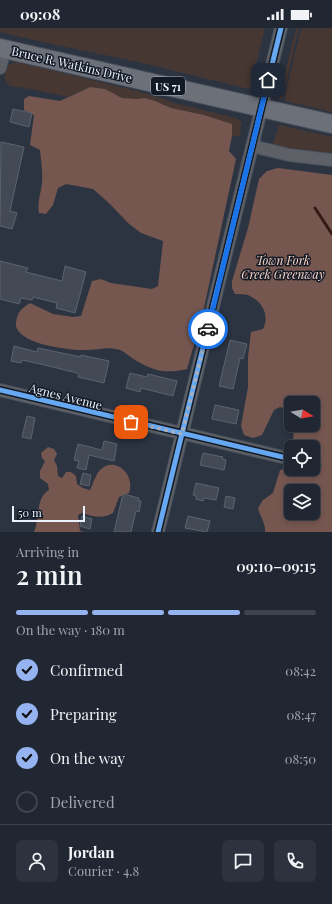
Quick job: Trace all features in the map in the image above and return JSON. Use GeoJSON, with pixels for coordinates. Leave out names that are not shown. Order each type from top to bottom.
{"type":"FeatureCollection","features":[{"type":"Feature","properties":{"kind":"highway","name":"Bruce R. Watkins Drive"},"geometry":{"type":"LineString","coordinates":[[2,48],[332,124]]}},
{"type":"Feature","properties":{"kind":"street"},"geometry":{"type":"LineString","coordinates":[[158,532],[281,28]]}},
{"type":"Feature","properties":{"kind":"street"},"geometry":{"type":"LineString","coordinates":[[0,68],[2,48]]}},
{"type":"Feature","properties":{"kind":"street"},"geometry":{"type":"LineString","coordinates":[[252,146],[289,155],[332,160]]}},
{"type":"Feature","properties":{"kind":"street","name":"Agnes Avenue"},"geometry":{"type":"LineString","coordinates":[[0,390],[284,457]]}},
{"type":"Feature","properties":{"kind":"shaded area"},"geometry":{"type":"Polygon","coordinates":[[[0,28],[265,28],[249,89],[134,61],[0,32],[0,28]]]}},
{"type":"Feature","properties":{"kind":"shaded area"},"geometry":{"type":"Polygon","coordinates":[[[296,28],[299,28],[282,100],[280,100],[279,98],[296,28]]]}},
{"type":"Feature","properties":{"kind":"shaded area"},"geometry":{"type":"Polygon","coordinates":[[[301,28],[332,28],[332,112],[285,101],[285,95],[301,28]]]}},
{"type":"Feature","properties":{"kind":"shaded area"},"geometry":{"type":"Polygon","coordinates":[[[17,62],[141,92],[179,104],[236,118],[242,123],[240,132],[241,136],[232,136],[232,124],[204,115],[171,108],[145,98],[122,98],[105,89],[90,87],[67,97],[10,86],[4,78],[10,64],[17,62]]]}},
{"type":"Feature","properties":{"kind":"shaded area"},"geometry":{"type":"Polygon","coordinates":[[[279,125],[332,137],[332,153],[275,146],[273,144],[279,125]]]}},
{"type":"Feature","properties":{"kind":"green space"},"geometry":{"type":"Polygon","coordinates":[[[90,87],[105,89],[122,98],[145,98],[171,108],[204,115],[232,124],[232,136],[229,151],[236,159],[202,317],[187,369],[166,371],[154,369],[116,349],[107,348],[79,350],[44,345],[23,336],[17,330],[16,322],[18,315],[22,309],[30,303],[53,314],[73,317],[81,316],[92,281],[101,279],[111,283],[152,289],[158,286],[163,241],[141,233],[128,223],[93,189],[66,184],[58,188],[53,205],[46,214],[39,213],[39,201],[42,187],[40,150],[30,145],[34,115],[24,110],[24,99],[29,96],[60,101],[90,87]]]}},
{"type":"Feature","properties":{"kind":"green space","name":"Town Fork Creek Greenway"},"geometry":{"type":"Polygon","coordinates":[[[278,168],[332,175],[332,532],[265,532],[264,523],[258,508],[263,500],[273,493],[280,470],[284,469],[284,476],[320,476],[320,440],[293,440],[294,432],[320,432],[320,396],[284,396],[284,408],[280,407],[274,410],[262,435],[253,438],[244,435],[241,426],[248,387],[248,357],[251,332],[263,329],[266,319],[261,305],[257,301],[248,295],[235,294],[232,288],[232,281],[248,228],[259,179],[267,171],[278,168]]]}},
{"type":"Feature","properties":{"kind":"green space"},"geometry":{"type":"Polygon","coordinates":[[[48,447],[54,449],[57,454],[54,460],[57,466],[58,476],[62,478],[66,472],[71,472],[76,476],[77,484],[90,490],[95,477],[100,470],[106,466],[118,466],[123,469],[130,480],[129,493],[119,497],[113,513],[109,515],[98,517],[82,513],[78,515],[80,531],[85,532],[34,532],[40,503],[42,498],[49,490],[48,484],[40,478],[40,471],[45,461],[42,458],[41,453],[48,447]]]}},
{"type":"Feature","properties":{"kind":"building"},"geometry":{"type":"Polygon","coordinates":[[[13,109],[32,113],[29,127],[10,122],[13,109]]]}},
{"type":"Feature","properties":{"kind":"building"},"geometry":{"type":"Polygon","coordinates":[[[1,142],[24,147],[10,211],[17,213],[12,229],[0,226],[1,142]]]}},
{"type":"Feature","properties":{"kind":"building"},"geometry":{"type":"Polygon","coordinates":[[[0,261],[28,268],[26,272],[62,281],[65,266],[86,272],[75,313],[56,308],[57,303],[33,297],[32,300],[21,298],[19,304],[0,299],[0,261]]]}},
{"type":"Feature","properties":{"kind":"building"},"geometry":{"type":"Polygon","coordinates":[[[230,340],[247,344],[243,359],[240,358],[233,389],[219,386],[230,340]]]}},
{"type":"Feature","properties":{"kind":"building"},"geometry":{"type":"Polygon","coordinates":[[[14,346],[37,352],[38,348],[109,361],[104,383],[78,377],[79,375],[77,373],[49,366],[22,360],[21,363],[11,361],[14,346]]]}},
{"type":"Feature","properties":{"kind":"building"},"geometry":{"type":"Polygon","coordinates":[[[130,373],[147,377],[148,374],[177,381],[173,396],[141,388],[140,392],[126,388],[130,373]]]}},
{"type":"Feature","properties":{"kind":"building"},"geometry":{"type":"Polygon","coordinates":[[[215,405],[239,410],[236,424],[212,419],[215,405]]]}},
{"type":"Feature","properties":{"kind":"building"},"geometry":{"type":"Polygon","coordinates":[[[27,416],[35,418],[31,439],[22,437],[27,416]]]}},
{"type":"Feature","properties":{"kind":"building"},"geometry":{"type":"Polygon","coordinates":[[[104,441],[117,444],[114,461],[89,455],[86,470],[77,468],[79,461],[74,460],[78,444],[102,450],[104,441]]]}},
{"type":"Feature","properties":{"kind":"building"},"geometry":{"type":"Polygon","coordinates":[[[203,453],[223,457],[222,459],[226,460],[224,470],[200,465],[203,453]]]}},
{"type":"Feature","properties":{"kind":"building"},"geometry":{"type":"Polygon","coordinates":[[[83,473],[91,475],[89,486],[80,484],[83,473]]]}},
{"type":"Feature","properties":{"kind":"building"},"geometry":{"type":"Polygon","coordinates":[[[196,483],[219,488],[216,500],[204,498],[203,501],[196,499],[196,496],[193,495],[196,483]]]}},
{"type":"Feature","properties":{"kind":"building"},"geometry":{"type":"Polygon","coordinates":[[[123,494],[139,498],[138,500],[141,501],[139,512],[136,511],[131,532],[114,532],[123,494]]]}},
{"type":"Feature","properties":{"kind":"building"},"geometry":{"type":"Polygon","coordinates":[[[226,496],[235,498],[233,509],[224,507],[226,496]]]}},
{"type":"Feature","properties":{"kind":"building"},"geometry":{"type":"Polygon","coordinates":[[[82,516],[92,519],[90,529],[80,526],[82,516]]]}},
{"type":"Feature","properties":{"kind":"building"},"geometry":{"type":"Polygon","coordinates":[[[188,516],[210,521],[207,532],[185,528],[188,516]]]}},
{"type":"Feature","properties":{"kind":"waterway"},"geometry":{"type":"LineString","coordinates":[[315,208],[332,234]]}},
{"type":"Feature","properties":{"kind":"cycle path"},"geometry":{"type":"LineString","coordinates":[[158,532],[281,28]]}},
{"type":"Feature","properties":{"kind":"cycle path"},"geometry":{"type":"LineString","coordinates":[[0,390],[284,457]]}},
{"type":"Feature","properties":{"kind":"way so far"},"geometry":{"type":"LineString","coordinates":[[131,422],[182,434],[208,329]]}},
{"type":"Feature","properties":{"kind":"route"},"geometry":{"type":"LineString","coordinates":[[208,329],[268,80]]}}]}
